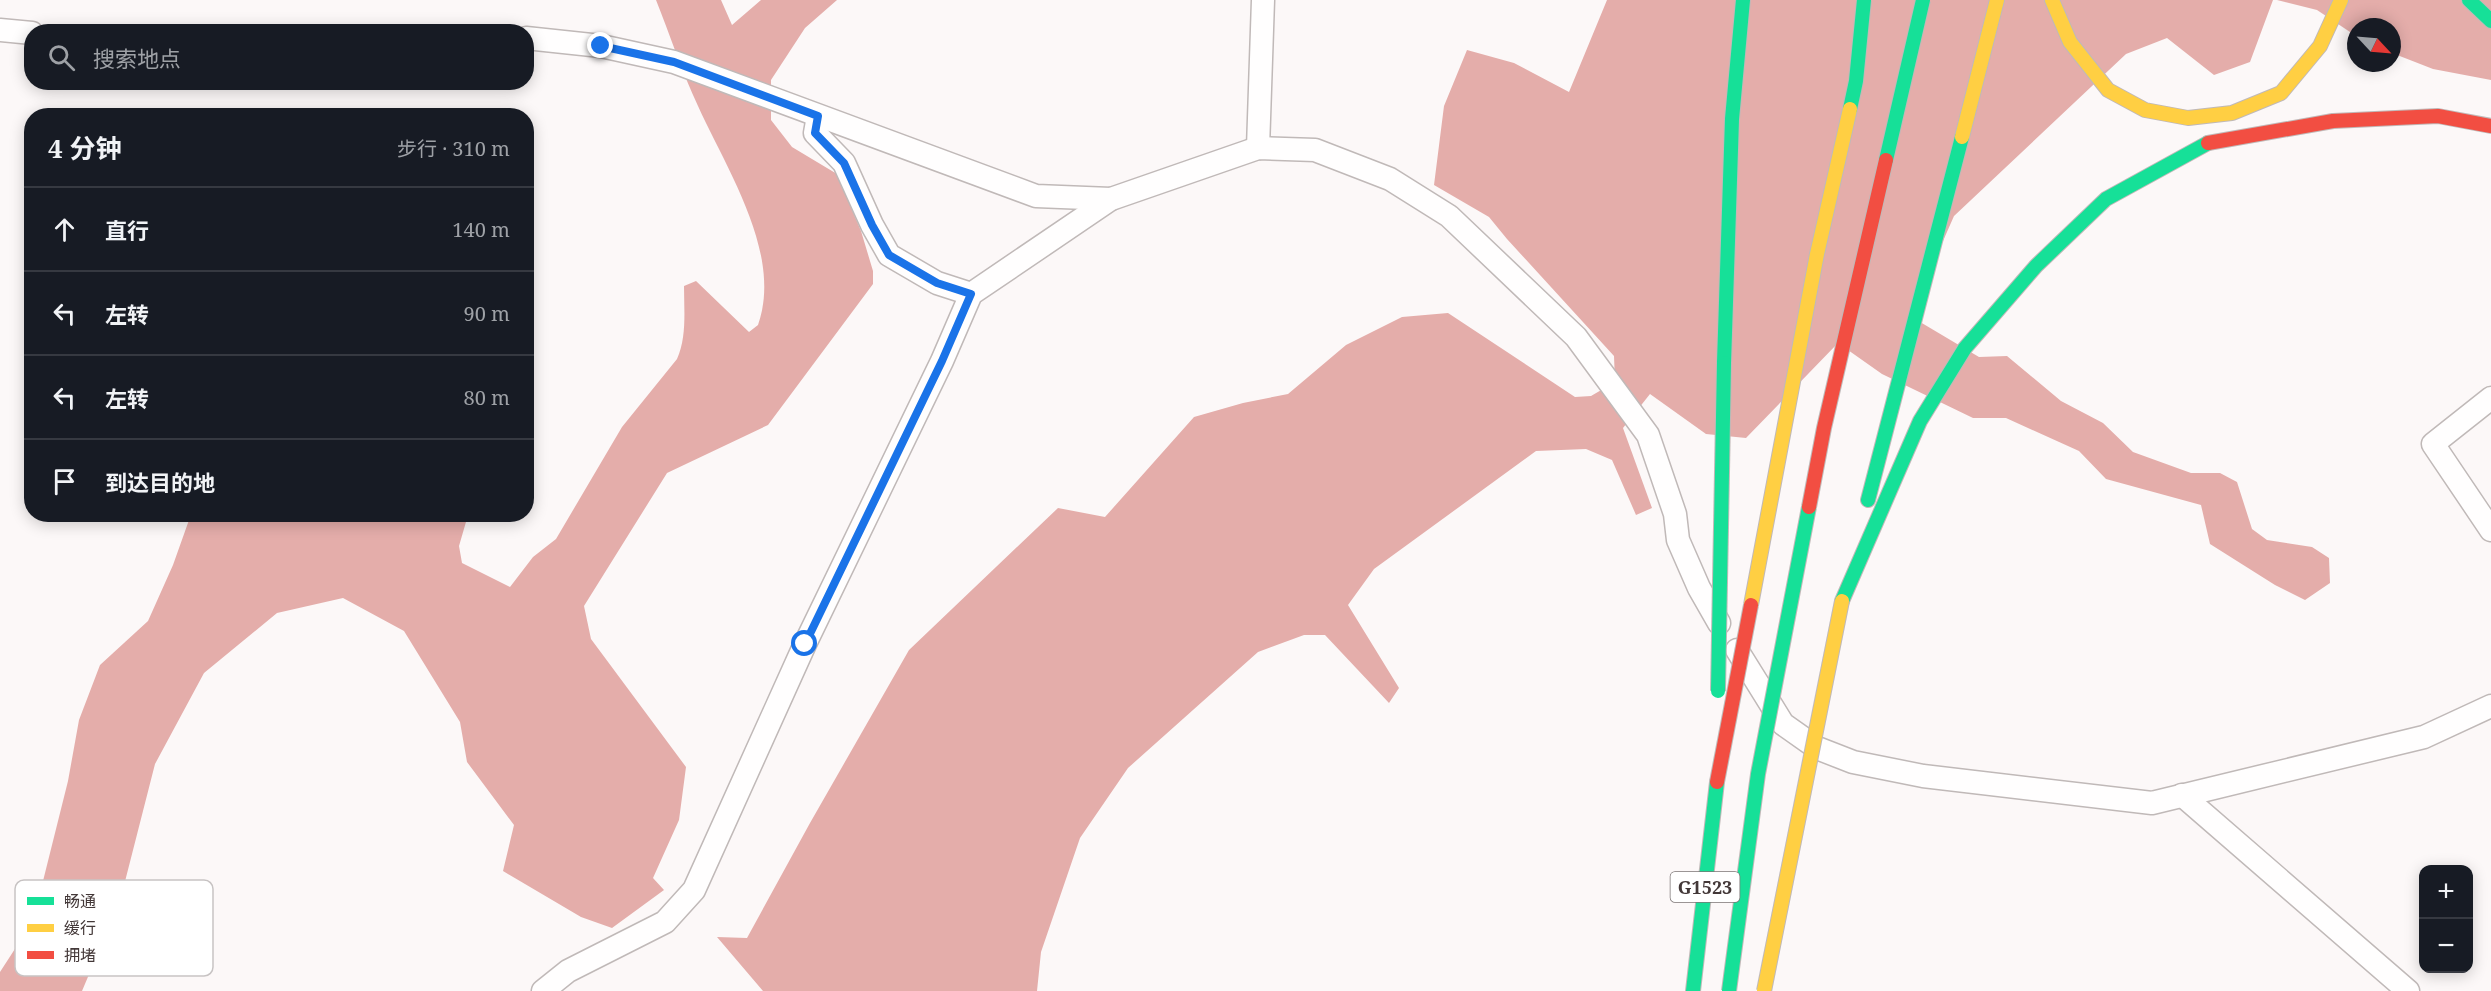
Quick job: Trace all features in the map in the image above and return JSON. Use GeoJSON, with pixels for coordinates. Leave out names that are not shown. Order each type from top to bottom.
{"type":"FeatureCollection","features":[{"type":"Feature","properties":{"kind":"highway"},"geometry":{"type":"LineString","coordinates":[[1717,782],[1725,340],[1732,119],[1743,0]]}},
{"type":"Feature","properties":{"kind":"highway"},"geometry":{"type":"LineString","coordinates":[[1717,782],[1816,254],[1856,81],[1864,0]]}},
{"type":"Feature","properties":{"kind":"highway"},"geometry":{"type":"LineString","coordinates":[[1729,991],[1758,774],[1824,428],[1923,0]]}},
{"type":"Feature","properties":{"kind":"highway"},"geometry":{"type":"LineString","coordinates":[[1764,991],[1842,601],[1997,0]]}},
{"type":"Feature","properties":{"kind":"highway"},"geometry":{"type":"LineString","coordinates":[[2052,0],[2070,42],[2108,90],[2145,110],[2188,118],[2232,113],[2281,93],[2320,46],[2341,0]]}},
{"type":"Feature","properties":{"kind":"highway"},"geometry":{"type":"LineString","coordinates":[[2469,0],[2491,21]]}},
{"type":"Feature","properties":{"kind":"highway"},"geometry":{"type":"LineString","coordinates":[[1842,601],[1920,421],[1965,348],[2036,266],[2106,199],[2205,143],[2333,121],[2438,116],[2491,126]]}},
{"type":"Feature","properties":{"kind":"highway","name":"G1523"},"geometry":{"type":"LineString","coordinates":[[1693,991],[1717,782]]}},
{"type":"Feature","properties":{"kind":"street"},"geometry":{"type":"LineString","coordinates":[[1258,148],[1263,0]]}},
{"type":"Feature","properties":{"kind":"street"},"geometry":{"type":"LineString","coordinates":[[0,30],[24,32]]}},
{"type":"Feature","properties":{"kind":"street"},"geometry":{"type":"LineString","coordinates":[[534,39],[601,46],[674,62],[1036,196],[1110,199]]}},
{"type":"Feature","properties":{"kind":"street"},"geometry":{"type":"LineString","coordinates":[[818,116],[815,133],[844,163],[872,225],[889,255],[937,283],[971,294]]}},
{"type":"Feature","properties":{"kind":"street"},"geometry":{"type":"LineString","coordinates":[[543,991],[568,971],[665,922],[694,890],[805,644],[937,372],[971,294],[1110,199],[1258,148],[1315,150],[1390,178],[1449,216],[1576,337],[1648,435],[1675,514],[1678,540],[1699,588],[1718,621],[1783,724],[1817,748],[1853,762],[1923,776],[2152,803],[2424,737],[2491,705]]}},
{"type":"Feature","properties":{"kind":"street"},"geometry":{"type":"LineString","coordinates":[[2491,398],[2433,444],[2491,530]]}},
{"type":"Feature","properties":{"kind":"street"},"geometry":{"type":"LineString","coordinates":[[2182,795],[2408,991]]}},
{"type":"Feature","properties":{"kind":"shaded area"},"geometry":{"type":"Polygon","coordinates":[[[656,0],[721,0],[732,25],[761,0],[837,0],[805,28],[771,80],[771,120],[792,147],[837,174],[861,231],[873,271],[873,284],[768,425],[667,473],[584,606],[591,639],[686,767],[679,820],[653,878],[664,890],[612,928],[581,917],[503,871],[514,825],[467,762],[460,722],[404,631],[343,598],[277,613],[204,673],[155,764],[125,880],[43,880],[68,781],[79,720],[100,665],[148,621],[173,565],[188,522],[466,522],[459,546],[462,563],[510,587],[533,557],[556,539],[622,427],[677,359],[684,333],[684,286],[696,281],[749,332],[758,325],[764,298],[763,270],[758,241],[736,185],[687,80],[656,0]]]}},
{"type":"Feature","properties":{"kind":"shaded area"},"geometry":{"type":"Polygon","coordinates":[[[1607,0],[2273,0],[2250,62],[2214,75],[2167,38],[2126,54],[1954,216],[1910,316],[1979,357],[2007,356],[2061,401],[2103,423],[2133,452],[2191,473],[2220,473],[2237,482],[2252,529],[2267,540],[2312,547],[2329,558],[2330,583],[2305,600],[2275,585],[2210,544],[2201,505],[2106,479],[2079,451],[2006,418],[1973,418],[1882,374],[1838,343],[1746,438],[1706,434],[1650,394],[1623,428],[1652,508],[1636,515],[1612,460],[1586,449],[1536,451],[1374,569],[1348,605],[1399,688],[1389,703],[1325,635],[1304,635],[1258,652],[1128,768],[1080,838],[1041,952],[1037,991],[763,991],[717,937],[747,938],[909,650],[1058,508],[1105,517],[1194,417],[1243,403],[1288,394],[1346,345],[1402,317],[1448,313],[1575,397],[1591,396],[1615,382],[1614,356],[1489,217],[1434,185],[1444,106],[1467,50],[1514,63],[1569,92],[1607,0]]]}},
{"type":"Feature","properties":{"kind":"shaded area"},"geometry":{"type":"Polygon","coordinates":[[[2277,0],[2491,0],[2491,80],[2433,69],[2401,57],[2401,18],[2347,18],[2347,30],[2317,10],[2277,0]]]}},
{"type":"Feature","properties":{"kind":"shaded area"},"geometry":{"type":"Polygon","coordinates":[[[15,949],[15,976],[88,976],[82,991],[0,991],[0,972],[15,949]]]}},
{"type":"Feature","properties":{"kind":"traffic: fast"},"geometry":{"type":"LineString","coordinates":[[1724,363],[1732,119],[1743,0]]}},
{"type":"Feature","properties":{"kind":"traffic: fast"},"geometry":{"type":"LineString","coordinates":[[1850,109],[1856,81],[1864,0]]}},
{"type":"Feature","properties":{"kind":"traffic: fast"},"geometry":{"type":"LineString","coordinates":[[1886,160],[1923,0]]}},
{"type":"Feature","properties":{"kind":"traffic: fast"},"geometry":{"type":"LineString","coordinates":[[2469,0],[2491,21]]}},
{"type":"Feature","properties":{"kind":"traffic: fast"},"geometry":{"type":"LineString","coordinates":[[1868,500],[1962,137]]}},
{"type":"Feature","properties":{"kind":"traffic: fast"},"geometry":{"type":"LineString","coordinates":[[1842,601],[1920,421],[1965,348],[2036,266],[2106,199],[2208,143]]}},
{"type":"Feature","properties":{"kind":"traffic: fast"},"geometry":{"type":"LineString","coordinates":[[1718,691],[1724,363]]}},
{"type":"Feature","properties":{"kind":"traffic: fast"},"geometry":{"type":"LineString","coordinates":[[1729,991],[1758,774],[1809,507]]}},
{"type":"Feature","properties":{"kind":"traffic: fast"},"geometry":{"type":"LineString","coordinates":[[1693,991],[1717,782]]}},
{"type":"Feature","properties":{"kind":"traffic: slow"},"geometry":{"type":"LineString","coordinates":[[1962,137],[1997,0]]}},
{"type":"Feature","properties":{"kind":"traffic: slow"},"geometry":{"type":"LineString","coordinates":[[2052,0],[2070,42],[2108,90],[2145,110],[2188,118],[2232,113],[2281,93],[2320,46],[2341,0]]}},
{"type":"Feature","properties":{"kind":"traffic: slow"},"geometry":{"type":"LineString","coordinates":[[1751,605],[1817,254],[1850,109]]}},
{"type":"Feature","properties":{"kind":"traffic: slow"},"geometry":{"type":"LineString","coordinates":[[1764,991],[1842,601]]}},
{"type":"Feature","properties":{"kind":"traffic: jam"},"geometry":{"type":"LineString","coordinates":[[2208,143],[2333,121],[2438,116],[2491,126]]}},
{"type":"Feature","properties":{"kind":"traffic: jam"},"geometry":{"type":"LineString","coordinates":[[1809,507],[1824,428],[1886,160]]}},
{"type":"Feature","properties":{"kind":"traffic: jam"},"geometry":{"type":"LineString","coordinates":[[1717,782],[1751,605]]}},
{"type":"Feature","properties":{"kind":"route"},"geometry":{"type":"LineString","coordinates":[[601,46],[674,62],[818,116],[815,133],[844,163],[872,225],[889,255],[937,283],[971,294],[942,361],[805,644]]}}]}
